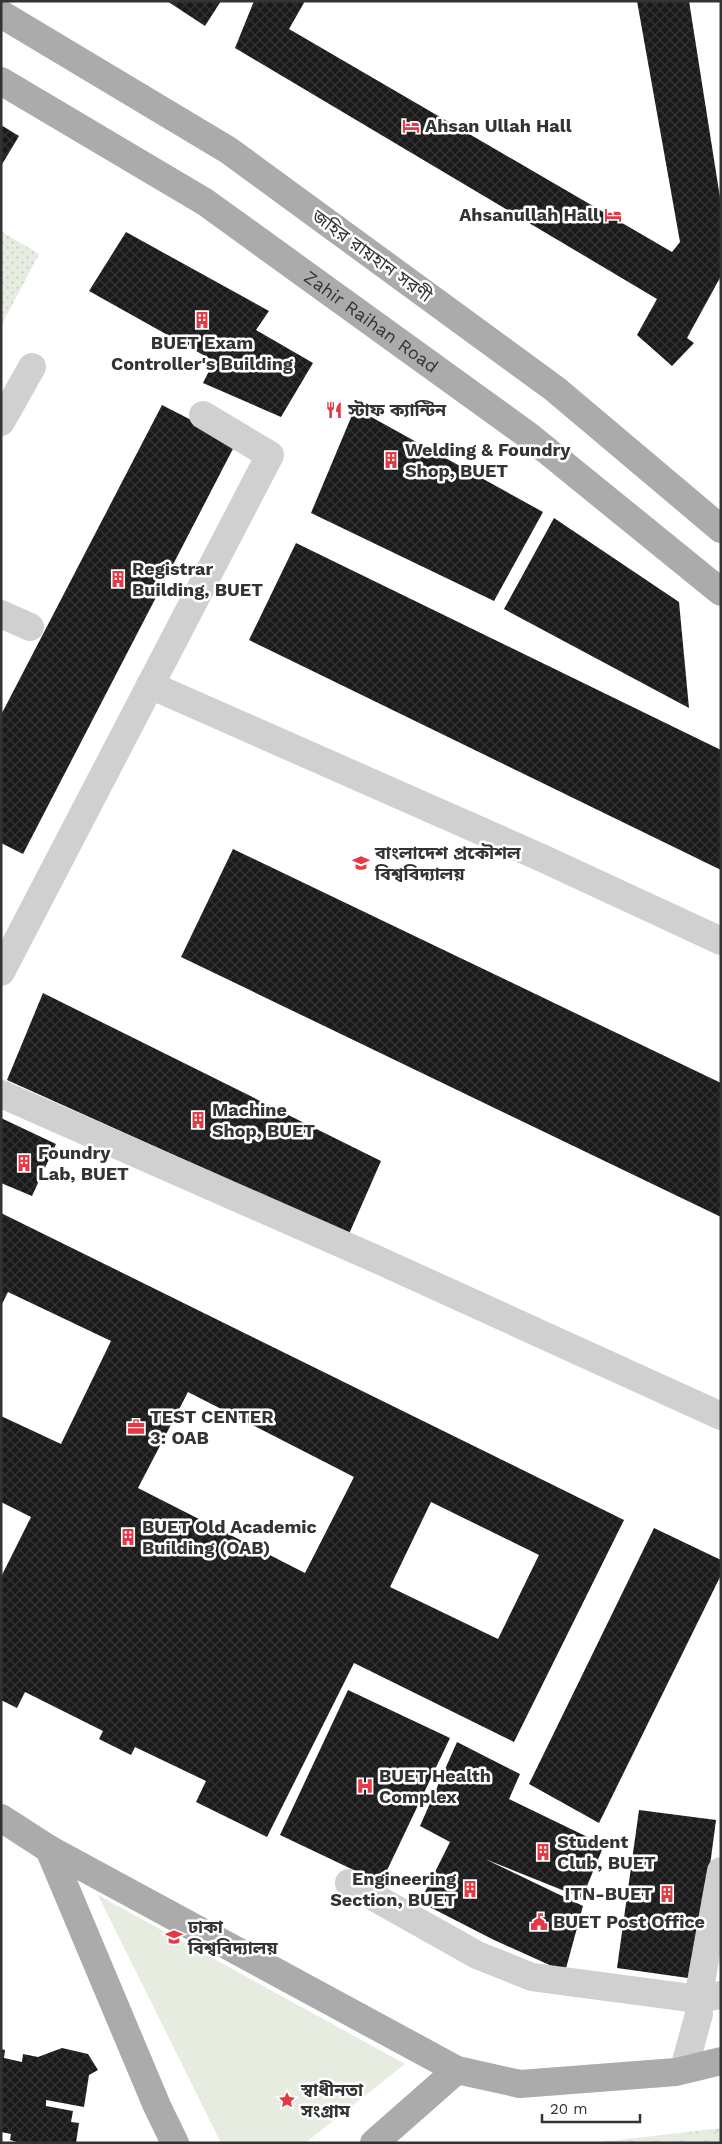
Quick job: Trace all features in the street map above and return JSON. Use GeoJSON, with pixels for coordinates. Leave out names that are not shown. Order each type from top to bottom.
{"type":"FeatureCollection","features":[{"type":"Feature","properties":{"kind":"main road","name":"জহির রায়হান সরণী"},"geometry":{"type":"LineString","coordinates":[[1,14],[228,150],[555,389],[721,529]]}},
{"type":"Feature","properties":{"kind":"main road","name":"Zahir Raihan Road"},"geometry":{"type":"LineString","coordinates":[[1,81],[214,208],[529,436],[721,592]]}},
{"type":"Feature","properties":{"kind":"main road"},"geometry":{"type":"LineString","coordinates":[[1,1818],[49,1849],[457,2070],[520,2084],[684,2069],[721,2061]]}},
{"type":"Feature","properties":{"kind":"main road"},"geometry":{"type":"LineString","coordinates":[[49,1849],[157,2106],[175,2143]]}},
{"type":"Feature","properties":{"kind":"main road"},"geometry":{"type":"LineString","coordinates":[[374,2143],[457,2070]]}},
{"type":"Feature","properties":{"kind":"lane"},"geometry":{"type":"LineString","coordinates":[[1,422],[32,367]]}},
{"type":"Feature","properties":{"kind":"lane"},"geometry":{"type":"LineString","coordinates":[[1,972],[270,455],[203,415]]}},
{"type":"Feature","properties":{"kind":"lane"},"geometry":{"type":"LineString","coordinates":[[1,614],[30,627]]}},
{"type":"Feature","properties":{"kind":"lane"},"geometry":{"type":"LineString","coordinates":[[150,684],[542,858],[721,940]]}},
{"type":"Feature","properties":{"kind":"lane"},"geometry":{"type":"LineString","coordinates":[[1,1094],[376,1259],[721,1416]]}},
{"type":"Feature","properties":{"kind":"lane"},"geometry":{"type":"LineString","coordinates":[[684,2069],[699,2014],[710,1996],[721,1871]]}},
{"type":"Feature","properties":{"kind":"lane"},"geometry":{"type":"LineString","coordinates":[[349,1883],[532,1976],[710,1996]]}},
{"type":"Feature","properties":{"kind":"green space"},"geometry":{"type":"Polygon","coordinates":[[[1,231],[39,254],[1,326],[1,231]]]}},
{"type":"Feature","properties":{"kind":"green space"},"geometry":{"type":"Polygon","coordinates":[[[98,1895],[405,2064],[305,2143],[221,2143],[98,1895]]]}},
{"type":"Feature","properties":{"kind":"green space"},"geometry":{"type":"Polygon","coordinates":[[[721,2128],[721,2143],[593,2143],[721,2128]]]}},
{"type":"Feature","properties":{"kind":"building"},"geometry":{"type":"Polygon","coordinates":[[[167,1],[221,1],[205,26],[167,1]]]}},
{"type":"Feature","properties":{"kind":"building","name":"Ahsan Ullah Hall"},"geometry":{"type":"Polygon","coordinates":[[[254,1],[305,1],[289,29],[672,252],[680,242],[637,1],[689,1],[721,204],[721,276],[687,338],[694,343],[672,366],[637,335],[657,299],[235,48],[254,1]]]}},
{"type":"Feature","properties":{"kind":"building"},"geometry":{"type":"Polygon","coordinates":[[[1,125],[19,136],[1,166],[1,125]]]}},
{"type":"Feature","properties":{"kind":"building","name":"BUET Exam Controller's Building"},"geometry":{"type":"Polygon","coordinates":[[[126,232],[269,311],[256,330],[313,363],[281,417],[203,383],[214,361],[89,291],[126,232]]]}},
{"type":"Feature","properties":{"kind":"building","name":"Registrar Building, BUET"},"geometry":{"type":"Polygon","coordinates":[[[162,405],[236,443],[23,854],[1,843],[1,715],[162,405]]]}},
{"type":"Feature","properties":{"kind":"building","name":"Welding & Foundry Shop, BUET"},"geometry":{"type":"Polygon","coordinates":[[[355,408],[543,512],[494,601],[311,513],[355,408]]]}},
{"type":"Feature","properties":{"kind":"building"},"geometry":{"type":"Polygon","coordinates":[[[554,518],[679,602],[689,708],[504,609],[554,518]]]}},
{"type":"Feature","properties":{"kind":"building"},"geometry":{"type":"Polygon","coordinates":[[[296,543],[721,750],[721,870],[249,640],[296,543]]]}},
{"type":"Feature","properties":{"kind":"building"},"geometry":{"type":"Polygon","coordinates":[[[233,849],[721,1083],[721,1217],[181,957],[233,849]]]}},
{"type":"Feature","properties":{"kind":"building","name":"Machine Shop, BUET"},"geometry":{"type":"Polygon","coordinates":[[[43,993],[381,1161],[349,1234],[7,1080],[43,993]]]}},
{"type":"Feature","properties":{"kind":"building","name":"Foundry Lab, BUET"},"geometry":{"type":"Polygon","coordinates":[[[1,1118],[56,1144],[32,1196],[1,1183],[1,1118]]]}},
{"type":"Feature","properties":{"kind":"building","name":"BUET Old Academic Building (OAB)"},"geometry":{"type":"Polygon","coordinates":[[[1,1213],[624,1520],[514,1742],[354,1663],[267,1837],[196,1802],[206,1781],[135,1747],[131,1755],[99,1739],[103,1731],[25,1692],[17,1708],[1,1700],[1,1577],[31,1517],[1,1502],[1,1416],[61,1444],[111,1341],[8,1292],[1,1306],[1,1213]],[[188,1392],[138,1488],[305,1573],[354,1477],[188,1392]],[[431,1502],[390,1587],[498,1639],[539,1555],[431,1502]]]}},
{"type":"Feature","properties":{"kind":"building"},"geometry":{"type":"Polygon","coordinates":[[[654,1528],[721,1560],[721,1575],[599,1823],[529,1784],[654,1528]]]}},
{"type":"Feature","properties":{"kind":"building","name":"BUET Health Complex"},"geometry":{"type":"Polygon","coordinates":[[[348,1690],[450,1738],[381,1883],[280,1835],[348,1690]]]}},
{"type":"Feature","properties":{"kind":"building"},"geometry":{"type":"Polygon","coordinates":[[[457,1742],[520,1774],[509,1799],[604,1845],[582,1898],[485,1859],[583,1906],[565,1972],[492,1939],[420,1902],[450,1842],[420,1826],[457,1742]]]}},
{"type":"Feature","properties":{"kind":"building","name":"ITN-BUET"},"geometry":{"type":"Polygon","coordinates":[[[639,1810],[716,1820],[695,1979],[617,1968],[639,1810]]]}},
{"type":"Feature","properties":{"kind":"building"},"geometry":{"type":"Polygon","coordinates":[[[62,2048],[88,2054],[98,2070],[89,2075],[84,2107],[46,2100],[46,2106],[73,2111],[71,2122],[79,2123],[76,2143],[21,2143],[10,2140],[11,2134],[1,2132],[1,2049],[5,2050],[4,2058],[22,2062],[23,2054],[38,2057],[62,2048]]]}},
{"type":"Feature","properties":{"kind":"place","name":"Ahsan Ullah Hall"},"geometry":{"type":"Point","coordinates":[411,126]}},
{"type":"Feature","properties":{"kind":"place","name":"Ahsanullah Hall"},"geometry":{"type":"Point","coordinates":[613,215]}},
{"type":"Feature","properties":{"kind":"place","name":"BUET Exam Controller's Building"},"geometry":{"type":"Point","coordinates":[202,320]}},
{"type":"Feature","properties":{"kind":"place","name":"স্টাফ ক্যান্টিন"},"geometry":{"type":"Point","coordinates":[334,410]}},
{"type":"Feature","properties":{"kind":"place","name":"Welding & Foundry Shop, BUET"},"geometry":{"type":"Point","coordinates":[391,460]}},
{"type":"Feature","properties":{"kind":"place","name":"Registrar Building, BUET"},"geometry":{"type":"Point","coordinates":[118,579]}},
{"type":"Feature","properties":{"kind":"place","name":"বাংলাদেশ প্রকৌশল বিশ্ববিদ্যালয়"},"geometry":{"type":"Point","coordinates":[361,863]}},
{"type":"Feature","properties":{"kind":"place","name":"Machine Shop, BUET"},"geometry":{"type":"Point","coordinates":[198,1120]}},
{"type":"Feature","properties":{"kind":"place","name":"Foundry Lab, BUET"},"geometry":{"type":"Point","coordinates":[24,1163]}},
{"type":"Feature","properties":{"kind":"place","name":"TEST CENTER 3: OAB"},"geometry":{"type":"Point","coordinates":[136,1427]}},
{"type":"Feature","properties":{"kind":"place","name":"BUET Old Academic Building (OAB)"},"geometry":{"type":"Point","coordinates":[128,1537]}},
{"type":"Feature","properties":{"kind":"place","name":"BUET Health Complex"},"geometry":{"type":"Point","coordinates":[365,1786]}},
{"type":"Feature","properties":{"kind":"place","name":"Student Club, BUET"},"geometry":{"type":"Point","coordinates":[543,1852]}},
{"type":"Feature","properties":{"kind":"place","name":"Engineering Section, BUET"},"geometry":{"type":"Point","coordinates":[470,1889]}},
{"type":"Feature","properties":{"kind":"place","name":"ITN-BUET"},"geometry":{"type":"Point","coordinates":[667,1894]}},
{"type":"Feature","properties":{"kind":"place","name":"BUET Post Office"},"geometry":{"type":"Point","coordinates":[539,1922]}},
{"type":"Feature","properties":{"kind":"place","name":"ঢাকা বিশ্ববিদ্যালয়"},"geometry":{"type":"Point","coordinates":[174,1937]}},
{"type":"Feature","properties":{"kind":"place","name":"স্বাধীনতা সংগ্রাম"},"geometry":{"type":"Point","coordinates":[287,2100]}}]}
